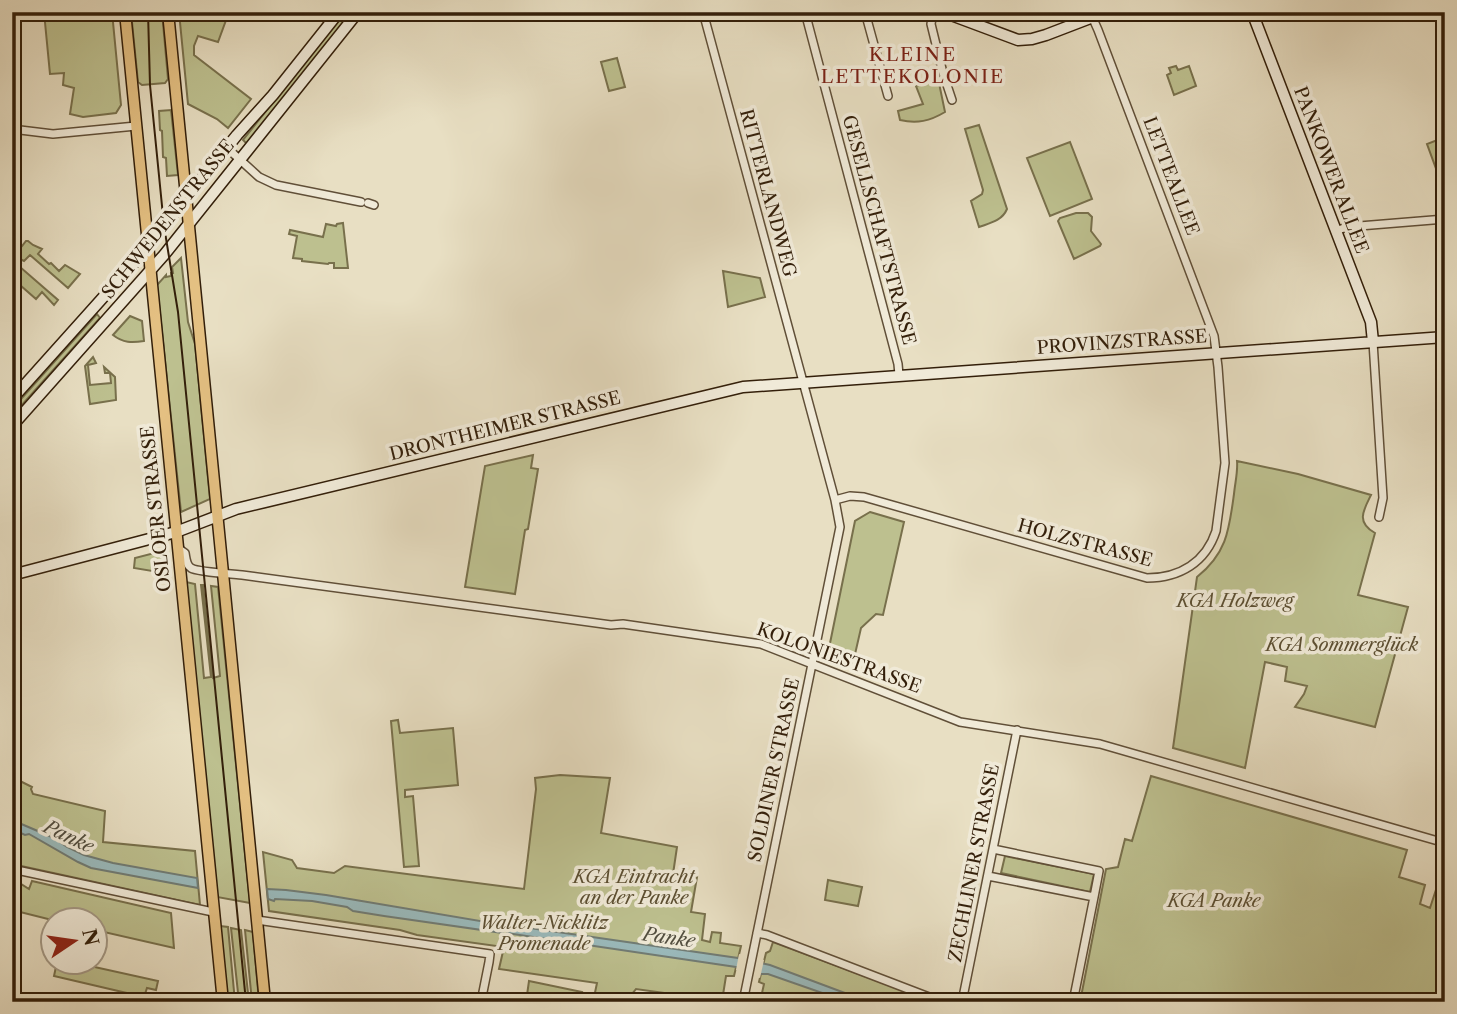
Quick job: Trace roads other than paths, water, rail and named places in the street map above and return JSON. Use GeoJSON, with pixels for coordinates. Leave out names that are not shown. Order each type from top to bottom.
{"type":"FeatureCollection","features":[{"type":"Feature","properties":{"kind":"main road","name":"OSLOER STRASSE"},"geometry":{"type":"LineString","coordinates":[[125,12],[223,1002]]}},
{"type":"Feature","properties":{"kind":"main road"},"geometry":{"type":"LineString","coordinates":[[168,12],[265,1002]]}},
{"type":"Feature","properties":{"kind":"main road","name":"SCHWEDENSTRASSE"},"geometry":{"type":"LineString","coordinates":[[12,426],[150,272],[358,12]]}},
{"type":"Feature","properties":{"kind":"main road"},"geometry":{"type":"LineString","coordinates":[[943,12],[1018,40],[1046,35],[1092,15],[1106,12]]}},
{"type":"Feature","properties":{"kind":"main road","name":"PANKOWER ALLEE"},"geometry":{"type":"LineString","coordinates":[[1252,12],[1371,322],[1373,342]]}},
{"type":"Feature","properties":{"kind":"main road","name":"SCHWEDENSTRASSE"},"geometry":{"type":"LineString","coordinates":[[12,399],[148,247],[226,147],[273,95],[336,16]]}},
{"type":"Feature","properties":{"kind":"main road","name":"PROVINZSTRASSE"},"geometry":{"type":"LineString","coordinates":[[803,382],[1445,337]]}},
{"type":"Feature","properties":{"kind":"main road","name":"DRONTHEIMER STRASSE"},"geometry":{"type":"LineString","coordinates":[[176,532],[236,509],[729,389],[803,382]]}},
{"type":"Feature","properties":{"kind":"main road"},"geometry":{"type":"LineString","coordinates":[[12,575],[176,532]]}},
{"type":"Feature","properties":{"kind":"street","name":"RITTERLANDWEG"},"geometry":{"type":"LineString","coordinates":[[703,12],[803,382]]}},
{"type":"Feature","properties":{"kind":"street","name":"GESELLSCHAFTSTRASSE"},"geometry":{"type":"LineString","coordinates":[[805,12],[899,375]]}},
{"type":"Feature","properties":{"kind":"street"},"geometry":{"type":"LineString","coordinates":[[865,12],[888,96]]}},
{"type":"Feature","properties":{"kind":"street"},"geometry":{"type":"LineString","coordinates":[[933,12],[931,24],[952,100]]}},
{"type":"Feature","properties":{"kind":"street","name":"LETTEALLEE"},"geometry":{"type":"LineString","coordinates":[[1092,15],[1214,336],[1217,353]]}},
{"type":"Feature","properties":{"kind":"street"},"geometry":{"type":"LineString","coordinates":[[12,129],[53,134],[136,126]]}},
{"type":"Feature","properties":{"kind":"street"},"geometry":{"type":"LineString","coordinates":[[226,147],[259,177],[276,185],[368,203]]}},
{"type":"Feature","properties":{"kind":"street"},"geometry":{"type":"LineString","coordinates":[[1335,231],[1347,227],[1445,219]]}},
{"type":"Feature","properties":{"kind":"street"},"geometry":{"type":"LineString","coordinates":[[1373,342],[1383,498],[1379,517]]}},
{"type":"Feature","properties":{"kind":"street","name":"HOLZSTRASSE"},"geometry":{"type":"LineString","coordinates":[[835,500],[850,496],[864,497],[1141,577],[1160,578],[1178,574],[1202,557],[1213,541],[1216,530],[1225,463],[1217,353]]}},
{"type":"Feature","properties":{"kind":"street","name":"SOLDINER STRASSE"},"geometry":{"type":"LineString","coordinates":[[743,1002],[840,527],[803,382]]}},
{"type":"Feature","properties":{"kind":"street","name":"KOLONIESTRASSE"},"geometry":{"type":"LineString","coordinates":[[178,548],[185,553],[191,568],[761,644],[960,722],[1102,744],[1445,844]]}},
{"type":"Feature","properties":{"kind":"street","name":"ZECHLINER STRASSE"},"geometry":{"type":"LineString","coordinates":[[962,1002],[1017,730]]}},
{"type":"Feature","properties":{"kind":"street"},"geometry":{"type":"LineString","coordinates":[[993,849],[1099,871],[1073,1002]]}},
{"type":"Feature","properties":{"kind":"street"},"geometry":{"type":"LineString","coordinates":[[12,869],[213,912]]}},
{"type":"Feature","properties":{"kind":"street"},"geometry":{"type":"LineString","coordinates":[[988,876],[1094,897]]}},
{"type":"Feature","properties":{"kind":"street"},"geometry":{"type":"LineString","coordinates":[[257,920],[490,954],[481,1002]]}},
{"type":"Feature","properties":{"kind":"street"},"geometry":{"type":"LineString","coordinates":[[757,933],[942,1002]]}},
{"type":"Feature","properties":{"kind":"water"},"geometry":{"type":"Polygon","coordinates":[[[12,820],[54,838],[84,855],[197,878],[198,888],[91,868],[29,834],[12,829],[12,820]]]}},
{"type":"Feature","properties":{"kind":"water"},"geometry":{"type":"Polygon","coordinates":[[[267,889],[326,895],[504,925],[503,933],[353,911],[347,907],[312,901],[274,901],[268,899],[267,889]]]}},
{"type":"Feature","properties":{"kind":"water"},"geometry":{"type":"Polygon","coordinates":[[[509,925],[738,958],[770,965],[869,1002],[848,1002],[768,974],[736,967],[507,933],[509,925]]]}},
{"type":"Feature","properties":{"kind":"tram line"},"geometry":{"type":"LineString","coordinates":[[148,12],[150,85],[164,226],[178,312],[246,1002]]}},
{"type":"Feature","properties":{"kind":"district","name":"KLEINE LETTEKOLONIE"},"geometry":{"type":"Point","coordinates":[913,65]}},
{"type":"Feature","properties":{"kind":"park label","name":"KGA Holzweg"},"geometry":{"type":"Point","coordinates":[1235,601]}},
{"type":"Feature","properties":{"kind":"park label","name":"KGA Sommerglück"},"geometry":{"type":"Point","coordinates":[1342,645]}},
{"type":"Feature","properties":{"kind":"park label","name":"KGA Eintracht an der Panke"},"geometry":{"type":"Point","coordinates":[634,887]}},
{"type":"Feature","properties":{"kind":"park label","name":"KGA Panke"},"geometry":{"type":"Point","coordinates":[1214,901]}},
{"type":"Feature","properties":{"kind":"park label","name":"Walter-Nicklitz Promenade"},"geometry":{"type":"Point","coordinates":[544,933]}},
{"type":"Feature","properties":{"kind":"water label","name":"Panke"},"geometry":{"type":"Point","coordinates":[69,836]}},
{"type":"Feature","properties":{"kind":"water label","name":"Panke"},"geometry":{"type":"Point","coordinates":[669,937]}}]}
